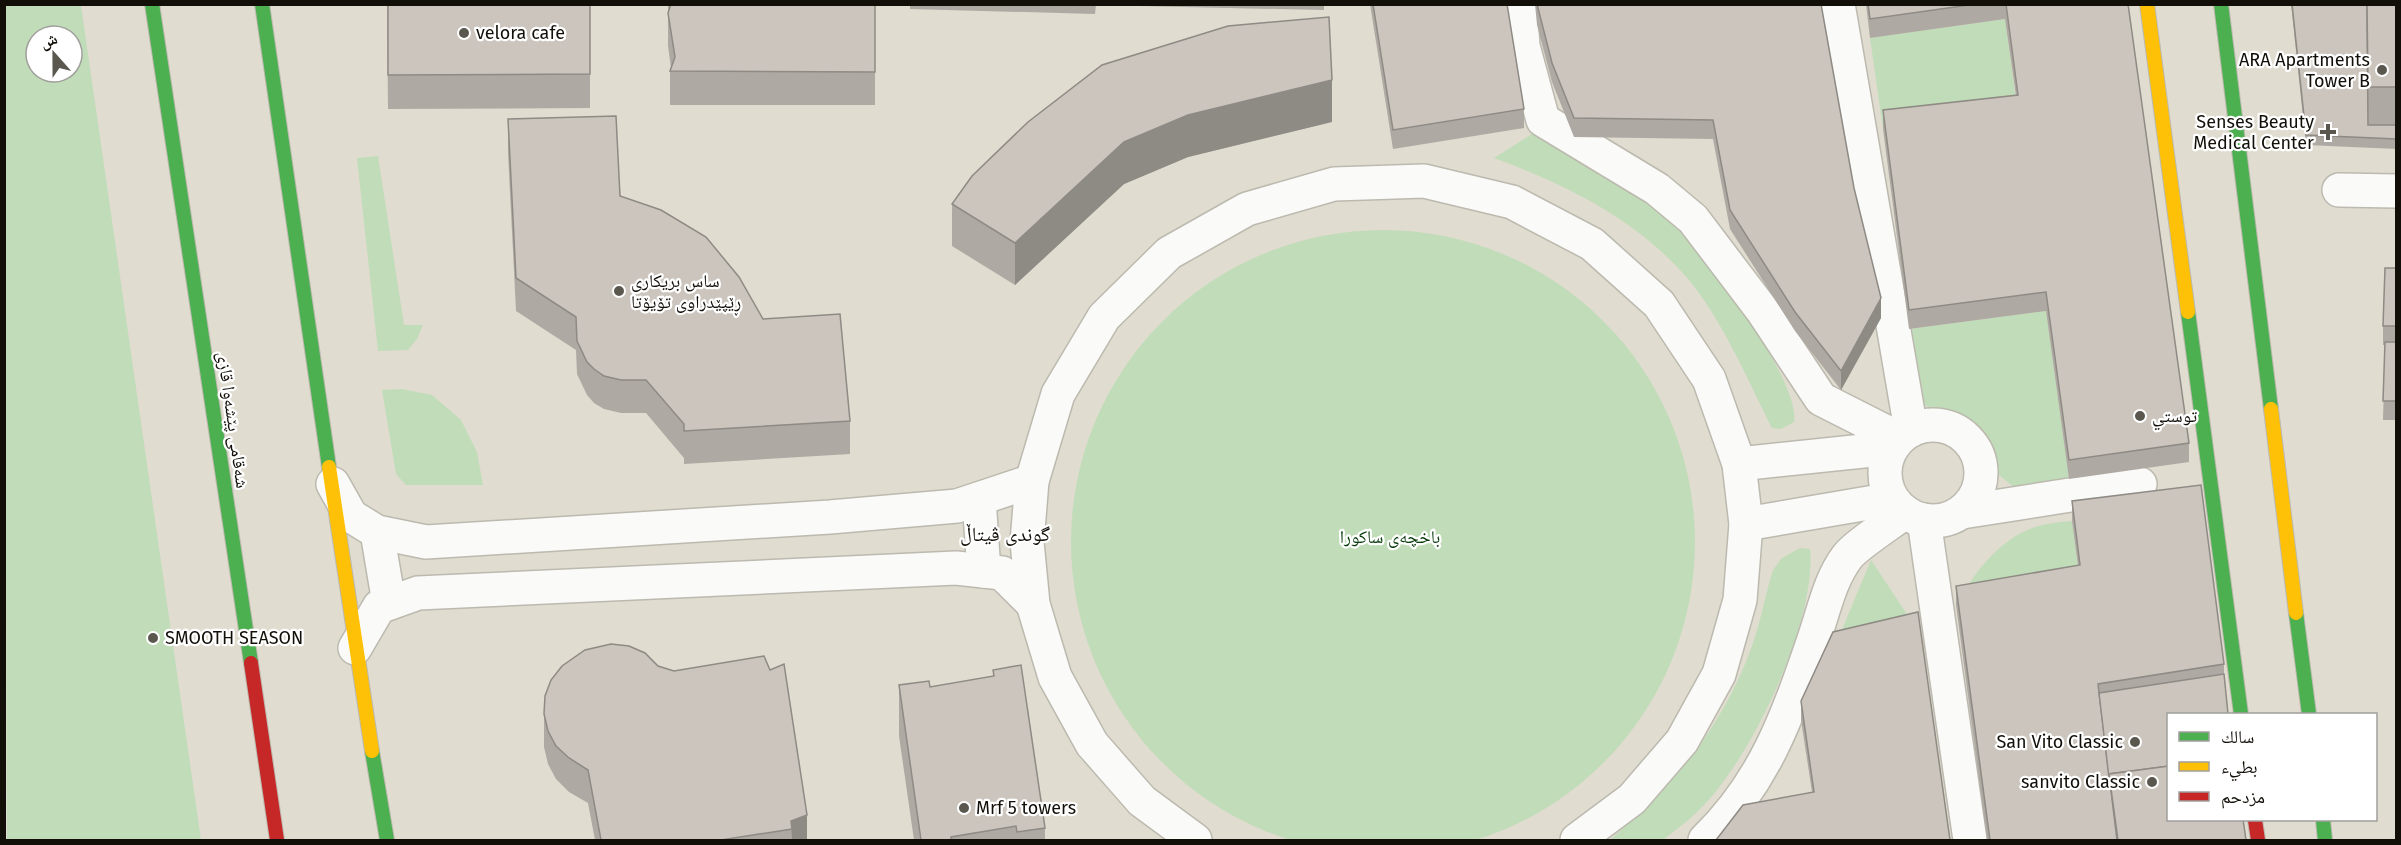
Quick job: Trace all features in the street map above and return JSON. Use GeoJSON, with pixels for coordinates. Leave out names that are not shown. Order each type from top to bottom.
{"type":"FeatureCollection","features":[{"type":"Feature","properties":{"kind":"main road"},"geometry":{"type":"LineString","coordinates":[[257,4],[265,28]]}},
{"type":"Feature","properties":{"kind":"main road"},"geometry":{"type":"LineString","coordinates":[[262,4],[355,648],[387,840]]}},
{"type":"Feature","properties":{"kind":"main road"},"geometry":{"type":"LineString","coordinates":[[2147,4],[2241,713]]}},
{"type":"Feature","properties":{"kind":"main road"},"geometry":{"type":"LineString","coordinates":[[2221,4],[2309,713]]}},
{"type":"Feature","properties":{"kind":"main road","name":"شەقامی پێشەوا قازی"},"geometry":{"type":"LineString","coordinates":[[152,5],[277,840]]}},
{"type":"Feature","properties":{"kind":"main road"},"geometry":{"type":"LineString","coordinates":[[2255,821],[2258,840]]}},
{"type":"Feature","properties":{"kind":"main road"},"geometry":{"type":"LineString","coordinates":[[2323,821],[2325,840]]}},
{"type":"Feature","properties":{"kind":"street"},"geometry":{"type":"LineString","coordinates":[[1520,4],[1523,46],[1543,120],[1657,189],[1693,219],[1762,310],[1821,399],[1901,439]]}},
{"type":"Feature","properties":{"kind":"street"},"geometry":{"type":"LineString","coordinates":[[1838,4],[1901,439],[1884,466],[1885,481],[1907,511],[1970,840]]}},
{"type":"Feature","properties":{"kind":"street"},"geometry":{"type":"LineString","coordinates":[[1195,840],[1142,801],[1092,744],[1055,677],[1033,604],[1027,542],[1032,481],[1058,394],[1104,317],[1169,254],[1247,209],[1334,184],[1424,182],[1512,202],[1592,244],[1651,296],[1659,304],[1709,379],[1739,464],[1746,524],[1740,600],[1719,674],[1682,741],[1632,799],[1577,840]]}},
{"type":"Feature","properties":{"kind":"street"},"geometry":{"type":"LineString","coordinates":[[2339,190],[2397,191]]}},
{"type":"Feature","properties":{"kind":"street"},"geometry":{"type":"LineString","coordinates":[[1739,464],[1901,439],[1926,425],[1941,425],[1968,440],[1977,452],[1981,468],[1980,484],[1974,500],[1962,512],[1947,520],[1907,511],[1746,524]]}},
{"type":"Feature","properties":{"kind":"street"},"geometry":{"type":"LineString","coordinates":[[333,484],[351,516],[377,532],[426,542],[830,517],[957,506],[1032,481]]}},
{"type":"Feature","properties":{"kind":"street"},"geometry":{"type":"LineString","coordinates":[[1962,512],[2140,484]]}},
{"type":"Feature","properties":{"kind":"street"},"geometry":{"type":"LineString","coordinates":[[979,499],[984,571]]}},
{"type":"Feature","properties":{"kind":"street"},"geometry":{"type":"LineString","coordinates":[[1705,840],[1720,826],[1770,756],[1793,702],[1836,575],[1848,555],[1907,511]]}},
{"type":"Feature","properties":{"kind":"street"},"geometry":{"type":"LineString","coordinates":[[377,532],[389,603]]}},
{"type":"Feature","properties":{"kind":"street"},"geometry":{"type":"LineString","coordinates":[[355,648],[378,607],[418,593],[956,568],[1002,573],[1033,604]]}},
{"type":"Feature","properties":{"kind":"green space"},"geometry":{"type":"Polygon","coordinates":[[[4,5],[81,5],[84,24],[24,24],[24,84],[84,84],[84,26],[201,840],[7,840],[4,5]]]}},
{"type":"Feature","properties":{"kind":"green space"},"geometry":{"type":"Polygon","coordinates":[[[2005,19],[2018,114],[1883,129],[1870,38],[2005,19]]]}},
{"type":"Feature","properties":{"kind":"green space"},"geometry":{"type":"Polygon","coordinates":[[[1535,132],[1636,191],[1689,241],[1761,339],[1780,372],[1791,400],[1794,422],[1781,429],[1772,428],[1713,314],[1689,280],[1669,258],[1647,239],[1599,206],[1548,180],[1494,158],[1535,132]]]}},
{"type":"Feature","properties":{"kind":"green space"},"geometry":{"type":"Polygon","coordinates":[[[378,156],[404,325],[423,325],[417,339],[408,350],[378,351],[357,158],[378,156]]]}},
{"type":"Feature","properties":{"kind":"green space","name":"باخچەی ساکورا"},"geometry":{"type":"Polygon","coordinates":[[[1383,230],[1414,232],[1444,236],[1473,244],[1530,267],[1581,301],[1624,344],[1658,395],[1681,452],[1689,481],[1695,542],[1693,573],[1689,603],[1681,632],[1658,689],[1624,740],[1581,783],[1530,817],[1502,830],[1451,846],[1315,846],[1264,830],[1236,817],[1185,783],[1142,740],[1108,689],[1085,632],[1077,603],[1073,573],[1071,542],[1073,511],[1077,481],[1085,452],[1108,395],[1142,344],[1185,301],[1236,267],[1293,244],[1322,236],[1352,232],[1383,230]]]}},
{"type":"Feature","properties":{"kind":"green space"},"geometry":{"type":"Polygon","coordinates":[[[2046,311],[2069,479],[2015,488],[1994,471],[1983,440],[1971,424],[1919,403],[1909,329],[2046,311]]]}},
{"type":"Feature","properties":{"kind":"green space"},"geometry":{"type":"Polygon","coordinates":[[[402,389],[432,395],[461,420],[477,452],[483,485],[406,485],[396,474],[382,390],[402,389]]]}},
{"type":"Feature","properties":{"kind":"green space"},"geometry":{"type":"Polygon","coordinates":[[[2072,521],[2080,584],[1956,605],[1980,568],[2012,538],[2039,526],[2072,521]]]}},
{"type":"Feature","properties":{"kind":"green space"},"geometry":{"type":"Polygon","coordinates":[[[1800,548],[1810,549],[1809,578],[1803,612],[1793,647],[1778,684],[1743,753],[1705,804],[1663,840],[1610,840],[1655,797],[1694,753],[1711,729],[1740,676],[1752,646],[1773,570],[1782,558],[1800,548]]]}},
{"type":"Feature","properties":{"kind":"green space"},"geometry":{"type":"Polygon","coordinates":[[[1871,560],[1918,631],[1833,651],[1871,560]]]}},
{"type":"Feature","properties":{"kind":"building"},"geometry":{"type":"Polygon","coordinates":[[[388,4],[590,4],[590,74],[388,75],[388,4]]]}},
{"type":"Feature","properties":{"kind":"building"},"geometry":{"type":"Polygon","coordinates":[[[671,4],[875,4],[875,72],[670,71],[675,57],[668,13],[671,4]]]}},
{"type":"Feature","properties":{"kind":"building"},"geometry":{"type":"Polygon","coordinates":[[[1373,4],[1507,4],[1524,109],[1393,130],[1373,4]]]}},
{"type":"Feature","properties":{"kind":"building"},"geometry":{"type":"Polygon","coordinates":[[[1537,4],[1821,4],[1854,188],[1881,298],[1841,371],[1795,312],[1730,210],[1713,120],[1574,118],[1552,63],[1537,4]]]}},
{"type":"Feature","properties":{"kind":"building"},"geometry":{"type":"Polygon","coordinates":[[[1868,4],[1976,4],[1870,19],[1868,4]]]}},
{"type":"Feature","properties":{"kind":"building"},"geometry":{"type":"Polygon","coordinates":[[[2006,4],[2128,4],[2189,443],[2069,460],[2046,292],[1909,310],[1883,110],[2018,95],[2006,4]]]}},
{"type":"Feature","properties":{"kind":"building"},"geometry":{"type":"Polygon","coordinates":[[[2292,4],[2367,4],[2368,125],[2397,125],[2397,139],[2306,135],[2292,4]]]}},
{"type":"Feature","properties":{"kind":"building","name":"ARA Apartments Tower B"},"geometry":{"type":"Polygon","coordinates":[[[2367,4],[2397,4],[2397,87],[2368,87],[2367,4]]]}},
{"type":"Feature","properties":{"kind":"building"},"geometry":{"type":"Polygon","coordinates":[[[1329,17],[1332,80],[1188,115],[1124,142],[1015,243],[952,204],[972,176],[1028,122],[1102,65],[1228,26],[1329,17]]]}},
{"type":"Feature","properties":{"kind":"building","name":"ساس بریکاری ڕێپێدراوی تۆیۆتا"},"geometry":{"type":"Polygon","coordinates":[[[616,116],[620,196],[661,210],[706,237],[739,277],[763,319],[840,314],[850,421],[684,431],[684,424],[646,380],[621,380],[604,376],[594,369],[587,362],[577,341],[576,317],[516,278],[508,119],[616,116]]]}},
{"type":"Feature","properties":{"kind":"building"},"geometry":{"type":"Polygon","coordinates":[[[2385,268],[2397,268],[2397,326],[2383,326],[2385,268]]]}},
{"type":"Feature","properties":{"kind":"building"},"geometry":{"type":"Polygon","coordinates":[[[2385,342],[2397,342],[2397,401],[2383,401],[2385,342]]]}},
{"type":"Feature","properties":{"kind":"building"},"geometry":{"type":"Polygon","coordinates":[[[2201,485],[2224,664],[2098,684],[2117,840],[1990,840],[1956,586],[2080,565],[2072,501],[2201,485]]]}},
{"type":"Feature","properties":{"kind":"building"},"geometry":{"type":"Polygon","coordinates":[[[1918,612],[1950,840],[1716,840],[1743,805],[1814,792],[1801,701],[1833,632],[1918,612]]]}},
{"type":"Feature","properties":{"kind":"building"},"geometry":{"type":"Polygon","coordinates":[[[611,644],[629,646],[645,653],[658,666],[674,671],[764,656],[770,670],[784,664],[807,815],[791,821],[792,829],[721,840],[601,840],[588,770],[556,746],[548,731],[544,714],[545,696],[551,680],[562,666],[585,650],[611,644]]]}},
{"type":"Feature","properties":{"kind":"building"},"geometry":{"type":"Polygon","coordinates":[[[1021,665],[1045,828],[1017,832],[1016,826],[951,837],[951,840],[921,840],[899,685],[929,681],[930,687],[994,676],[993,670],[1021,665]]]}},
{"type":"Feature","properties":{"kind":"building","name":"San Vito Classic"},"geometry":{"type":"Polygon","coordinates":[[[2224,674],[2228,713],[2167,713],[2167,766],[2109,774],[2109,778],[2099,693],[2224,674]]]}},
{"type":"Feature","properties":{"kind":"building"},"geometry":{"type":"Polygon","coordinates":[[[2167,766],[2167,821],[2243,821],[2246,840],[2118,840],[2109,774],[2167,766]]]}},
{"type":"Feature","properties":{"kind":"traffic: fast"},"geometry":{"type":"LineString","coordinates":[[152,4],[251,663]]}},
{"type":"Feature","properties":{"kind":"traffic: fast"},"geometry":{"type":"LineString","coordinates":[[262,4],[329,467]]}},
{"type":"Feature","properties":{"kind":"traffic: fast"},"geometry":{"type":"LineString","coordinates":[[2221,4],[2271,409]]}},
{"type":"Feature","properties":{"kind":"traffic: fast"},"geometry":{"type":"LineString","coordinates":[[2188,312],[2241,713]]}},
{"type":"Feature","properties":{"kind":"traffic: fast"},"geometry":{"type":"LineString","coordinates":[[2296,613],[2309,713]]}},
{"type":"Feature","properties":{"kind":"traffic: fast"},"geometry":{"type":"LineString","coordinates":[[372,751],[387,840]]}},
{"type":"Feature","properties":{"kind":"traffic: fast"},"geometry":{"type":"LineString","coordinates":[[2323,821],[2325,840]]}},
{"type":"Feature","properties":{"kind":"traffic: slow"},"geometry":{"type":"LineString","coordinates":[[2147,4],[2188,312]]}},
{"type":"Feature","properties":{"kind":"traffic: slow"},"geometry":{"type":"LineString","coordinates":[[2271,409],[2296,613]]}},
{"type":"Feature","properties":{"kind":"traffic: slow"},"geometry":{"type":"LineString","coordinates":[[329,467],[372,751]]}},
{"type":"Feature","properties":{"kind":"traffic: jam"},"geometry":{"type":"LineString","coordinates":[[251,663],[277,840]]}},
{"type":"Feature","properties":{"kind":"traffic: jam"},"geometry":{"type":"LineString","coordinates":[[2255,821],[2258,840]]}},
{"type":"Feature","properties":{"kind":"place","name":"velora cafe"},"geometry":{"type":"Point","coordinates":[464,33]}},
{"type":"Feature","properties":{"kind":"place","name":"ARA Apartments Tower B"},"geometry":{"type":"Point","coordinates":[2382,70]}},
{"type":"Feature","properties":{"kind":"place","name":"Senses Beauty Medical Center"},"geometry":{"type":"Point","coordinates":[2328,132]}},
{"type":"Feature","properties":{"kind":"place","name":"ساس بریکاری ڕێپێدراوی تۆیۆتا"},"geometry":{"type":"Point","coordinates":[619,291]}},
{"type":"Feature","properties":{"kind":"place","name":"توستي"},"geometry":{"type":"Point","coordinates":[2140,416]}},
{"type":"Feature","properties":{"kind":"place","name":"SMOOTH SEASON"},"geometry":{"type":"Point","coordinates":[153,638]}},
{"type":"Feature","properties":{"kind":"place","name":"San Vito Classic"},"geometry":{"type":"Point","coordinates":[2135,742]}},
{"type":"Feature","properties":{"kind":"place","name":"sanvito Classic"},"geometry":{"type":"Point","coordinates":[2152,782]}},
{"type":"Feature","properties":{"kind":"place","name":"Mrf 5 towers"},"geometry":{"type":"Point","coordinates":[964,808]}},
{"type":"Feature","properties":{"kind":"district","name":"گوندی ڤیتاڵ"},"geometry":{"type":"Point","coordinates":[1005,534]}}]}
